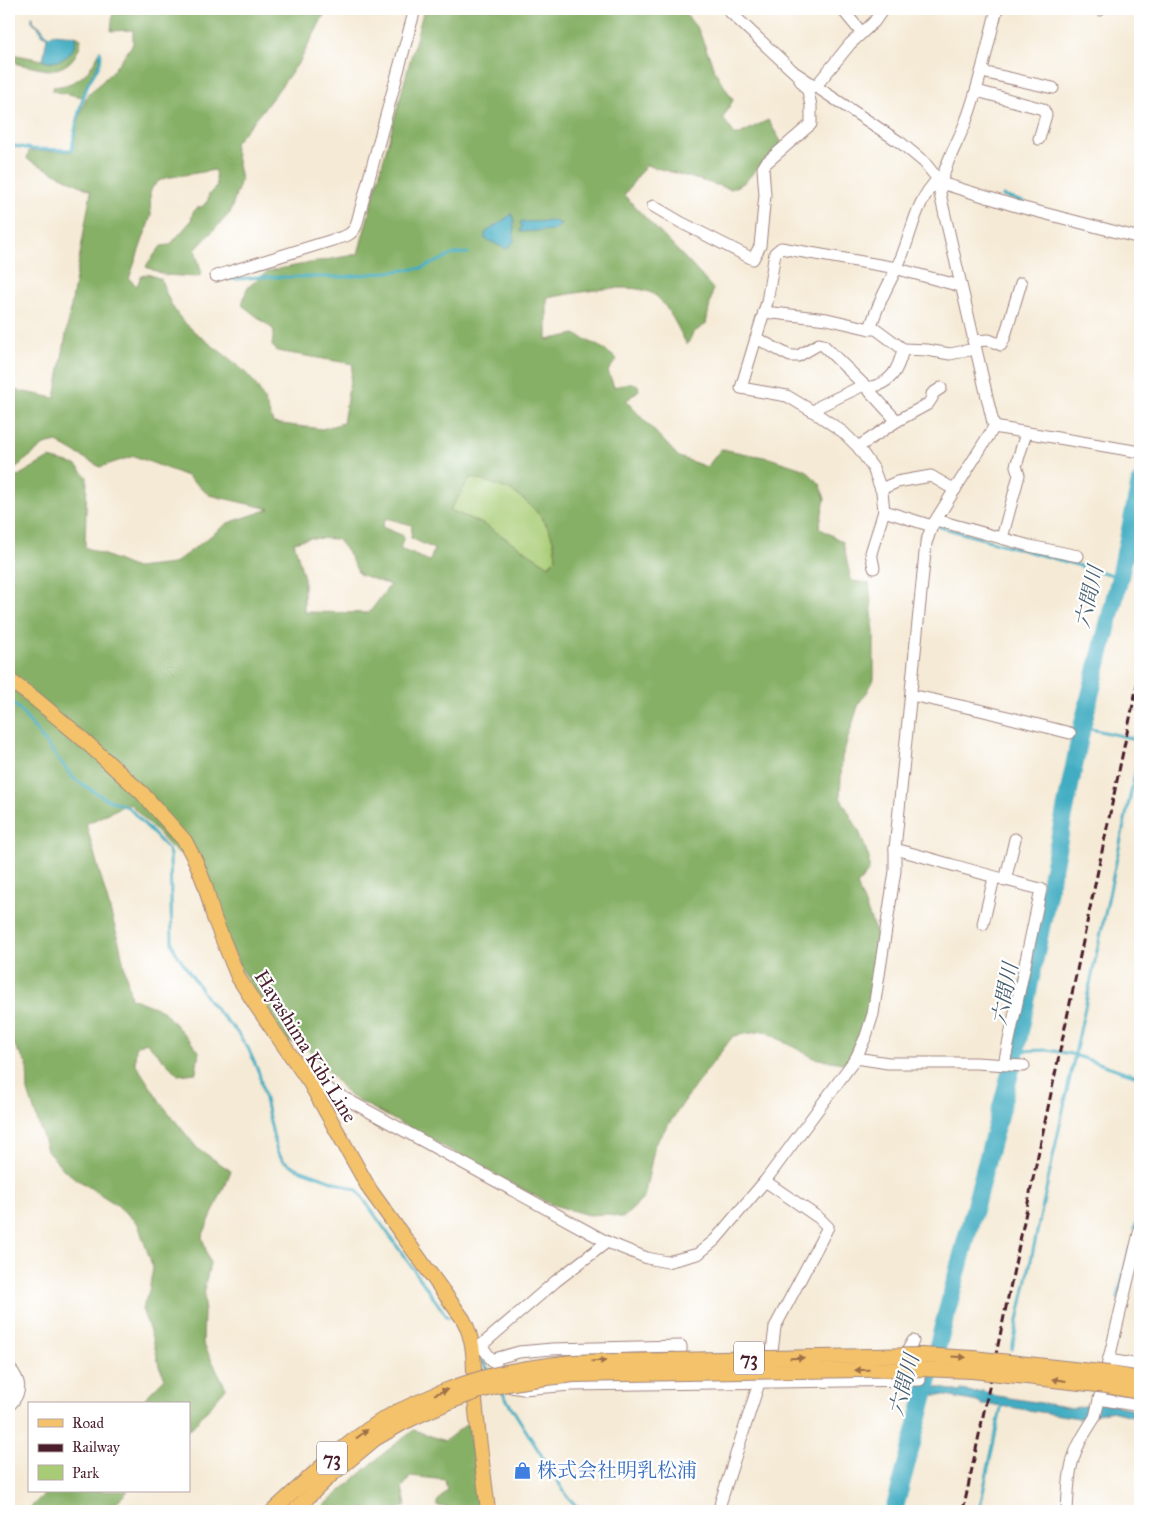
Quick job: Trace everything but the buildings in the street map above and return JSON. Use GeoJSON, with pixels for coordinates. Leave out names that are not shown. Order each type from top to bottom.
{"type":"FeatureCollection","features":[{"type":"Feature","properties":{"kind":"main road","name":"Hayashima Kibi Line"},"geometry":{"type":"LineString","coordinates":[[9,680],[76,733],[142,793],[185,841],[205,885],[214,918],[238,977],[310,1082],[370,1190],[463,1319],[477,1349],[475,1399],[488,1511]]}},
{"type":"Feature","properties":{"kind":"main road","name":"73"},"geometry":{"type":"LineString","coordinates":[[294,1511],[329,1477],[375,1440],[399,1417],[461,1384],[531,1367],[573,1362],[920,1355],[973,1358],[1108,1373],[1140,1379]]}},
{"type":"Feature","properties":{"kind":"main road","name":"73"},"geometry":{"type":"LineString","coordinates":[[1108,1373],[1140,1392]]}},
{"type":"Feature","properties":{"kind":"main road","name":"73"},"geometry":{"type":"LineString","coordinates":[[273,1511],[355,1439],[384,1418],[399,1417]]}},
{"type":"Feature","properties":{"kind":"street"},"geometry":{"type":"LineString","coordinates":[[216,276],[349,235],[353,231],[356,226],[415,9]]}},
{"type":"Feature","properties":{"kind":"street"},"geometry":{"type":"LineString","coordinates":[[653,206],[753,259],[760,246],[765,196],[763,168],[766,163],[811,124],[811,106],[808,90],[794,72],[728,11],[729,9]]}},
{"type":"Feature","properties":{"kind":"street"},"geometry":{"type":"LineString","coordinates":[[842,9],[861,32]]}},
{"type":"Feature","properties":{"kind":"street"},"geometry":{"type":"LineString","coordinates":[[816,86],[850,44],[874,22],[883,9]]}},
{"type":"Feature","properties":{"kind":"street"},"geometry":{"type":"LineString","coordinates":[[870,329],[880,301],[897,268],[924,194],[939,181],[966,122],[977,91],[996,9]]}},
{"type":"Feature","properties":{"kind":"street"},"geometry":{"type":"LineString","coordinates":[[794,72],[901,143],[924,162],[939,181],[1016,206],[1140,238]]}},
{"type":"Feature","properties":{"kind":"street"},"geometry":{"type":"LineString","coordinates":[[982,72],[1052,88]]}},
{"type":"Feature","properties":{"kind":"street"},"geometry":{"type":"LineString","coordinates":[[977,91],[1043,109],[1046,114],[1039,139]]}},
{"type":"Feature","properties":{"kind":"street"},"geometry":{"type":"LineString","coordinates":[[310,1082],[328,1089],[607,1242],[647,1258],[667,1262],[698,1254],[715,1240],[765,1181],[856,1058],[873,1014],[895,872],[895,849],[926,543],[934,523],[994,427],[960,286],[940,194],[939,181]]}},
{"type":"Feature","properties":{"kind":"street"},"geometry":{"type":"LineString","coordinates":[[760,246],[772,246],[897,268],[960,286]]}},
{"type":"Feature","properties":{"kind":"street"},"geometry":{"type":"LineString","coordinates":[[781,248],[775,253],[767,302],[741,388],[787,396],[843,432],[858,447],[873,468],[881,489],[884,511],[871,553],[874,568]]}},
{"type":"Feature","properties":{"kind":"street"},"geometry":{"type":"LineString","coordinates":[[764,312],[827,320],[876,329],[903,349],[927,350],[950,354],[989,340],[1001,345],[1021,283]]}},
{"type":"Feature","properties":{"kind":"street"},"geometry":{"type":"LineString","coordinates":[[756,338],[790,356],[798,356],[819,344],[823,345],[897,421]]}},
{"type":"Feature","properties":{"kind":"street"},"geometry":{"type":"LineString","coordinates":[[814,412],[820,406],[865,387],[882,384],[899,366],[903,349]]}},
{"type":"Feature","properties":{"kind":"street"},"geometry":{"type":"LineString","coordinates":[[858,447],[897,421],[928,404],[932,394],[941,388]]}},
{"type":"Feature","properties":{"kind":"street"},"geometry":{"type":"LineString","coordinates":[[994,427],[1140,452]]}},
{"type":"Feature","properties":{"kind":"street"},"geometry":{"type":"LineString","coordinates":[[1002,538],[1019,475],[1016,466],[1026,433]]}},
{"type":"Feature","properties":{"kind":"street"},"geometry":{"type":"LineString","coordinates":[[881,489],[897,482],[931,476],[955,490]]}},
{"type":"Feature","properties":{"kind":"street"},"geometry":{"type":"LineString","coordinates":[[884,511],[1078,556]]}},
{"type":"Feature","properties":{"kind":"street"},"geometry":{"type":"LineString","coordinates":[[911,695],[1070,733]]}},
{"type":"Feature","properties":{"kind":"street"},"geometry":{"type":"LineString","coordinates":[[1006,881],[1015,839]]}},
{"type":"Feature","properties":{"kind":"street"},"geometry":{"type":"LineString","coordinates":[[895,849],[994,878],[1041,889],[1004,1064]]}},
{"type":"Feature","properties":{"kind":"street"},"geometry":{"type":"LineString","coordinates":[[983,924],[994,878]]}},
{"type":"Feature","properties":{"kind":"street"},"geometry":{"type":"LineString","coordinates":[[856,1058],[888,1063],[976,1062],[1024,1066]]}},
{"type":"Feature","properties":{"kind":"street"},"geometry":{"type":"LineString","coordinates":[[719,1511],[720,1501],[759,1383],[771,1360],[775,1327],[828,1227],[820,1218],[765,1181]]}},
{"type":"Feature","properties":{"kind":"street"},"geometry":{"type":"LineString","coordinates":[[1067,1511],[1068,1483],[1072,1462],[1080,1440],[1095,1416],[1108,1373],[1140,1233]]}},
{"type":"Feature","properties":{"kind":"street"},"geometry":{"type":"LineString","coordinates":[[607,1242],[556,1281],[477,1349],[491,1360],[511,1387],[523,1389],[571,1384],[920,1380]]}},
{"type":"Feature","properties":{"kind":"street"},"geometry":{"type":"LineString","coordinates":[[890,1381],[913,1341]]}},
{"type":"Feature","properties":{"kind":"street"},"geometry":{"type":"LineString","coordinates":[[491,1360],[519,1352],[552,1349],[681,1346],[681,1384]]}},
{"type":"Feature","properties":{"kind":"street"},"geometry":{"type":"LineString","coordinates":[[1108,1373],[1140,1365]]}},
{"type":"Feature","properties":{"kind":"street"},"geometry":{"type":"LineString","coordinates":[[9,1367],[15,1374],[19,1389],[9,1406]]}},
{"type":"Feature","properties":{"kind":"street"},"geometry":{"type":"LineString","coordinates":[[1098,1401],[1140,1406]]}},
{"type":"Feature","properties":{"kind":"green space"},"geometry":{"type":"Polygon","coordinates":[[[116,9],[327,9],[300,61],[267,105],[234,144],[241,180],[230,213],[195,250],[202,274],[197,277],[165,275],[146,267],[161,246],[170,245],[191,221],[193,212],[203,206],[208,200],[209,194],[217,186],[215,170],[165,178],[152,188],[150,193],[151,216],[129,279],[137,286],[141,276],[148,274],[161,279],[170,302],[181,319],[193,331],[237,365],[253,381],[273,423],[322,429],[343,423],[353,364],[277,351],[272,346],[274,330],[242,305],[247,288],[268,271],[358,254],[424,9],[681,9],[698,29],[716,73],[733,100],[723,118],[736,136],[768,120],[782,143],[745,182],[731,189],[646,165],[624,195],[713,289],[706,324],[693,333],[687,345],[665,306],[656,296],[647,291],[620,288],[547,298],[547,340],[575,334],[602,348],[617,359],[608,371],[614,387],[630,383],[638,385],[639,390],[626,401],[679,457],[707,467],[721,449],[769,458],[806,470],[820,484],[825,499],[819,528],[843,542],[851,581],[869,583],[874,632],[874,679],[859,703],[842,757],[840,797],[859,831],[869,858],[869,871],[857,885],[877,935],[875,967],[868,1011],[859,1042],[848,1064],[814,1058],[764,1031],[733,1036],[695,1086],[655,1144],[644,1198],[623,1218],[606,1214],[588,1215],[550,1204],[350,1096],[306,1047],[288,1041],[263,1005],[242,971],[218,918],[200,862],[175,851],[129,803],[86,824],[119,942],[131,998],[162,1010],[199,1051],[196,1073],[178,1075],[146,1042],[136,1046],[135,1063],[161,1103],[197,1148],[231,1171],[202,1237],[210,1264],[205,1285],[203,1343],[226,1388],[190,1430],[190,1402],[141,1402],[165,1378],[159,1366],[154,1343],[142,1309],[149,1291],[153,1268],[138,1224],[117,1205],[64,1170],[47,1150],[28,1091],[27,1065],[9,1037],[9,481],[49,458],[76,465],[87,477],[85,547],[136,568],[173,564],[228,523],[270,509],[209,495],[187,476],[134,456],[100,467],[57,442],[44,445],[9,473],[9,389],[55,398],[91,191],[27,159],[29,151],[72,151],[77,123],[86,97],[112,72],[133,44],[133,30],[111,31],[113,11],[116,9]],[[471,477],[450,510],[485,525],[549,566],[556,558],[549,529],[531,506],[516,494],[500,486],[471,477]],[[386,518],[382,527],[404,536],[400,549],[430,561],[434,549],[411,538],[412,525],[386,518]],[[310,538],[294,542],[304,578],[304,612],[369,613],[390,585],[359,574],[347,551],[337,539],[310,538]]]}},
{"type":"Feature","properties":{"kind":"green space"},"geometry":{"type":"Polygon","coordinates":[[[76,36],[81,39],[78,51],[66,65],[60,68],[48,70],[17,64],[17,62],[9,60],[9,44],[11,44],[11,54],[53,62],[76,40],[76,36]]]}},
{"type":"Feature","properties":{"kind":"green space"},"geometry":{"type":"Polygon","coordinates":[[[99,53],[100,60],[89,80],[83,97],[52,91],[53,87],[69,84],[81,77],[91,67],[99,53]]]}},
{"type":"Feature","properties":{"kind":"green space"},"geometry":{"type":"Polygon","coordinates":[[[471,477],[511,491],[538,513],[549,529],[555,548],[556,558],[548,566],[485,525],[450,510],[471,477]]]}},
{"type":"Feature","properties":{"kind":"green space"},"geometry":{"type":"Polygon","coordinates":[[[468,1423],[482,1511],[454,1511],[452,1508],[437,1506],[437,1502],[447,1490],[445,1480],[411,1476],[402,1488],[406,1505],[397,1511],[318,1511],[384,1453],[414,1430],[445,1441],[468,1423]]]}},
{"type":"Feature","properties":{"kind":"green space"},"geometry":{"type":"Polygon","coordinates":[[[46,1492],[127,1492],[118,1501],[113,1511],[27,1511],[46,1492]]]}},
{"type":"Feature","properties":{"kind":"water"},"geometry":{"type":"Polygon","coordinates":[[[32,17],[33,21],[49,36],[53,34],[76,36],[73,48],[66,57],[56,61],[43,61],[47,37],[41,34],[38,26],[32,22],[32,17]]]}},
{"type":"Feature","properties":{"kind":"water"},"geometry":{"type":"Polygon","coordinates":[[[512,214],[514,219],[514,241],[507,249],[485,239],[485,233],[512,214]]]}},
{"type":"Feature","properties":{"kind":"water"},"geometry":{"type":"Polygon","coordinates":[[[554,221],[562,224],[554,230],[520,232],[522,226],[520,222],[554,221]]]}},
{"type":"Feature","properties":{"kind":"water"},"geometry":{"type":"Polygon","coordinates":[[[936,1387],[960,1392],[961,1390],[983,1391],[997,1396],[1073,1408],[1102,1403],[1140,1410],[1140,1418],[1111,1411],[1079,1418],[995,1405],[982,1405],[977,1402],[934,1395],[936,1387]]]}},
{"type":"Feature","properties":{"kind":"waterway"},"geometry":{"type":"LineString","coordinates":[[9,145],[32,149],[72,150],[80,108],[88,84],[101,60],[100,51]]}},
{"type":"Feature","properties":{"kind":"waterway"},"geometry":{"type":"LineString","coordinates":[[1003,196],[1024,202]]}},
{"type":"Feature","properties":{"kind":"waterway"},"geometry":{"type":"LineString","coordinates":[[227,279],[344,277],[422,268],[454,254],[468,253]]}},
{"type":"Feature","properties":{"kind":"waterway","name":"六間川"},"geometry":{"type":"LineString","coordinates":[[894,1511],[1016,1051],[1082,727],[1120,577],[1140,482]]}},
{"type":"Feature","properties":{"kind":"waterway"},"geometry":{"type":"LineString","coordinates":[[940,527],[1120,577]]}},
{"type":"Feature","properties":{"kind":"waterway"},"geometry":{"type":"LineString","coordinates":[[9,703],[15,705],[20,710],[74,779],[106,799],[128,807],[168,849],[170,855],[172,943],[175,951],[211,1004],[236,1031],[248,1048],[259,1073],[277,1152],[284,1161],[296,1168],[357,1190],[448,1318]]}},
{"type":"Feature","properties":{"kind":"waterway"},"geometry":{"type":"LineString","coordinates":[[1082,727],[1140,740]]}},
{"type":"Feature","properties":{"kind":"waterway"},"geometry":{"type":"LineString","coordinates":[[1012,1349],[1140,750]]}},
{"type":"Feature","properties":{"kind":"waterway"},"geometry":{"type":"LineString","coordinates":[[1016,1051],[1048,1050],[1071,1054],[1140,1077]]}},
{"type":"Feature","properties":{"kind":"waterway"},"geometry":{"type":"LineString","coordinates":[[1135,1228],[1140,1209]]}},
{"type":"Feature","properties":{"kind":"waterway"},"geometry":{"type":"LineString","coordinates":[[1118,1298],[1130,1248]]}},
{"type":"Feature","properties":{"kind":"waterway"},"geometry":{"type":"LineString","coordinates":[[481,1359],[489,1371]]}},
{"type":"Feature","properties":{"kind":"waterway"},"geometry":{"type":"LineString","coordinates":[[500,1389],[567,1496],[580,1510],[584,1511]]}},
{"type":"Feature","properties":{"kind":"waterway"},"geometry":{"type":"LineString","coordinates":[[927,1389],[938,1391]]}},
{"type":"Feature","properties":{"kind":"waterway"},"geometry":{"type":"LineString","coordinates":[[979,1511],[1002,1404]]}},
{"type":"Feature","properties":{"kind":"railway"},"geometry":{"type":"LineString","coordinates":[[963,1511],[1140,671]]}},
{"type":"Feature","properties":{"kind":"place","name":"株式会社明乳松浦"},"geometry":{"type":"Point","coordinates":[523,1470]}}]}
